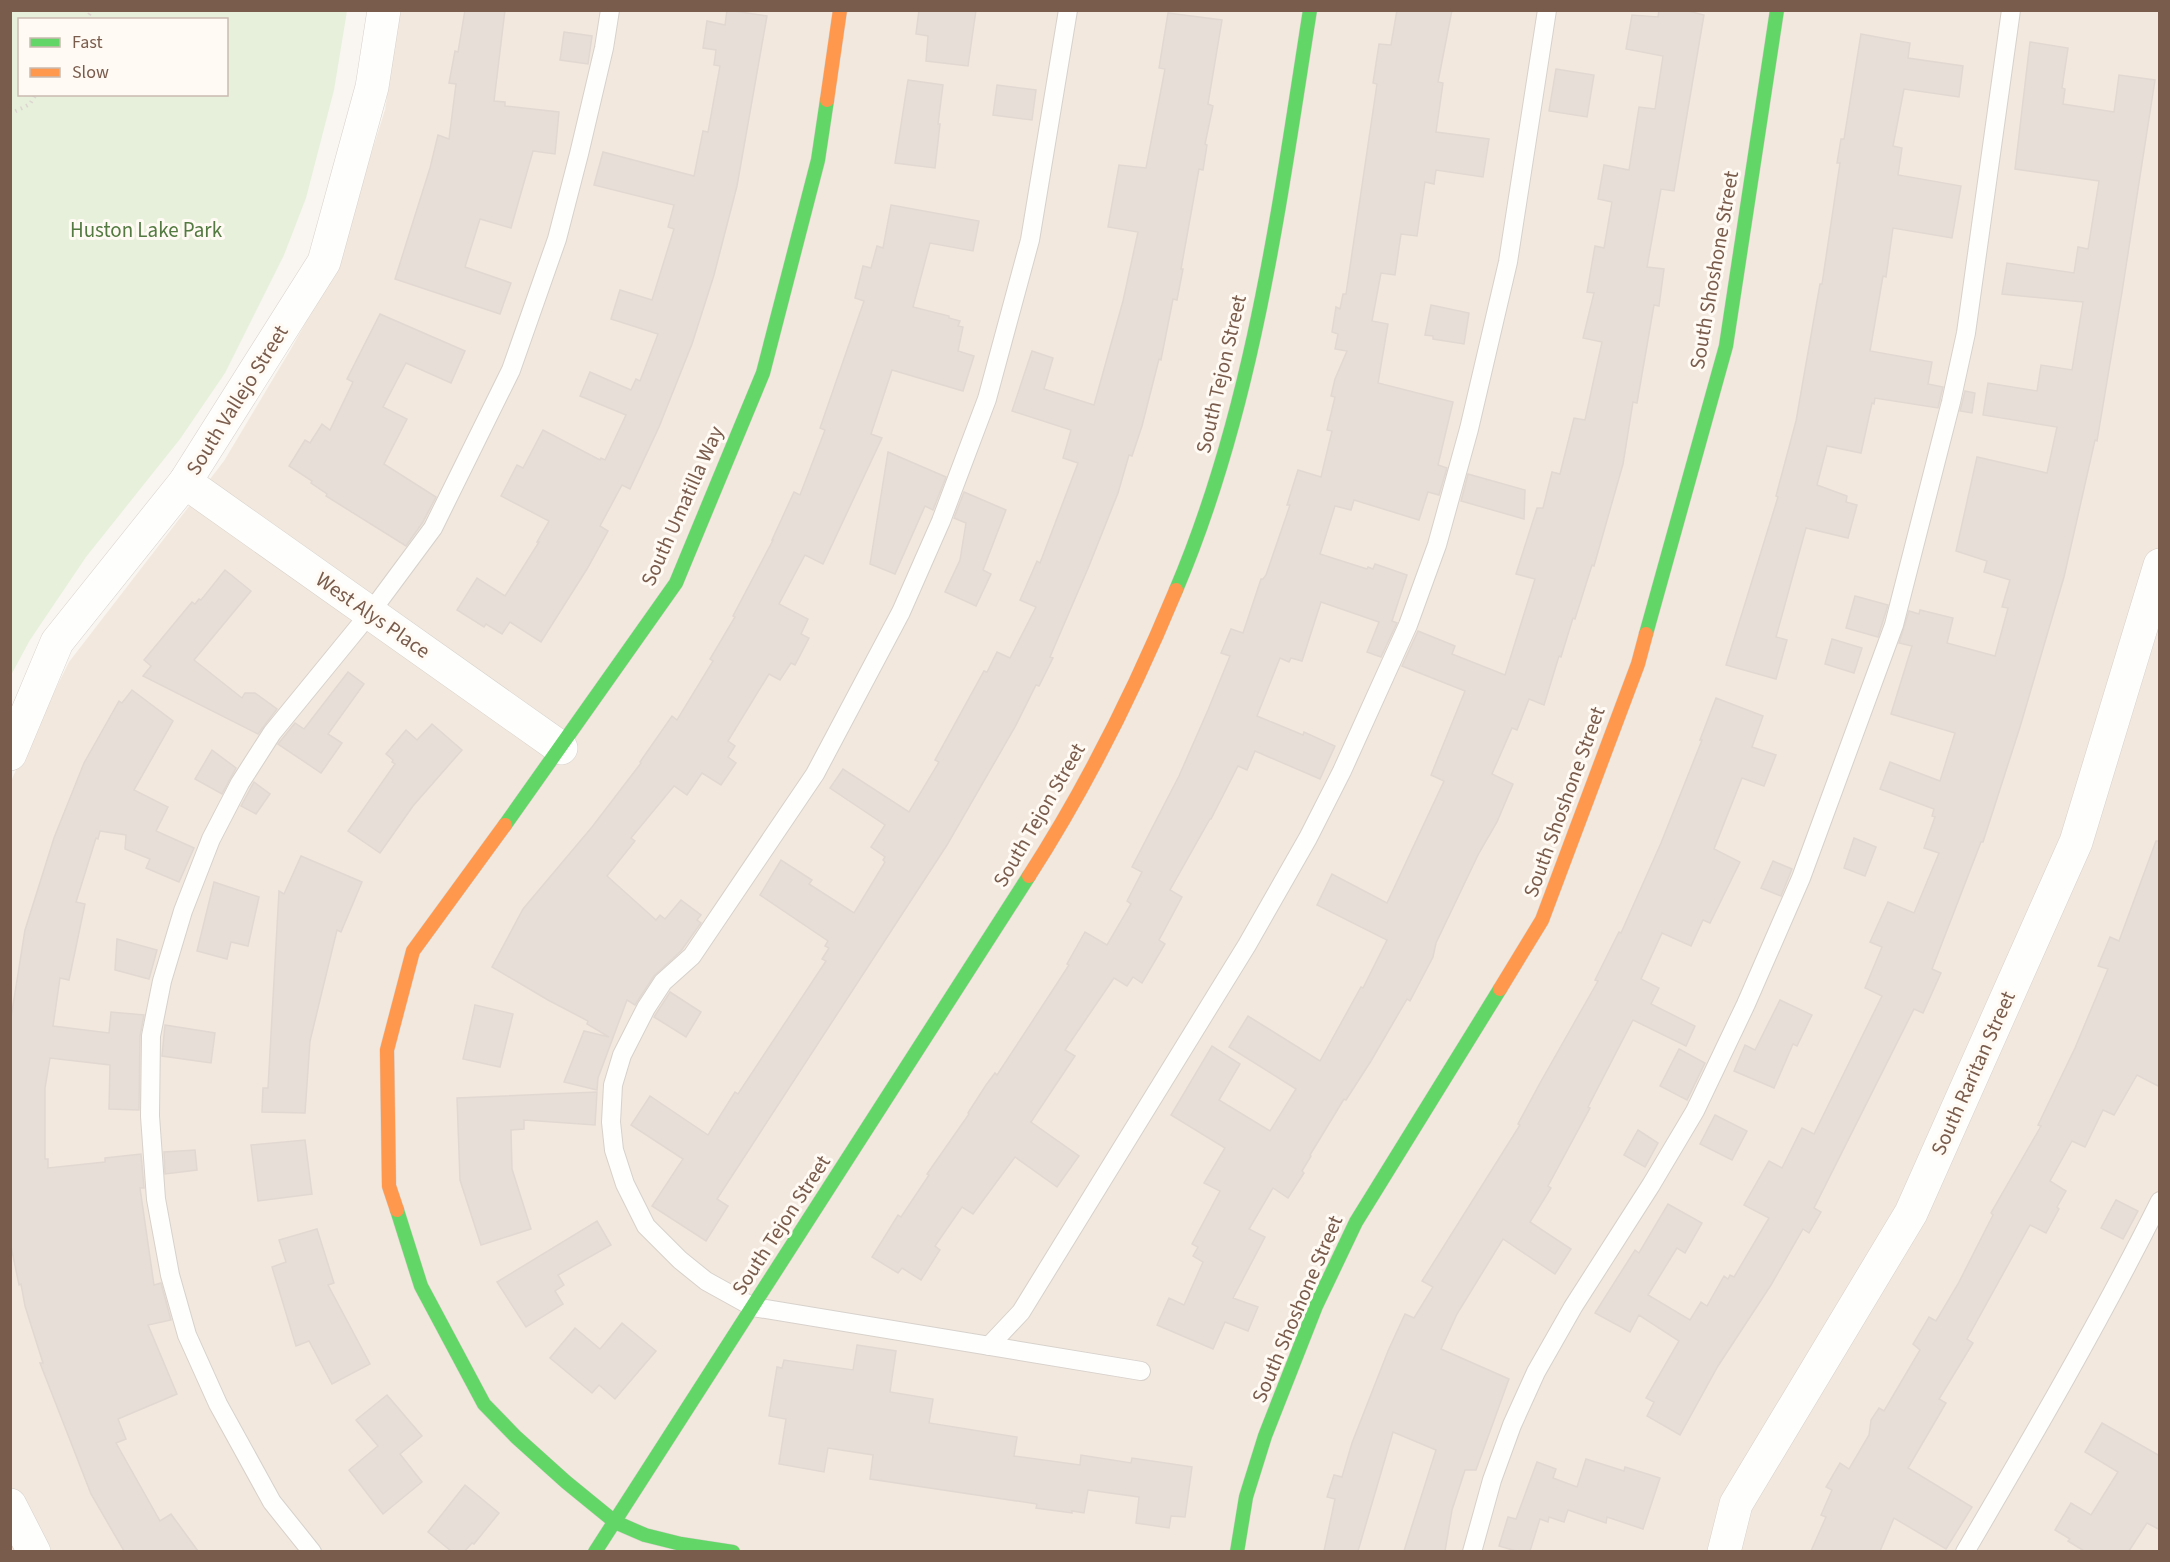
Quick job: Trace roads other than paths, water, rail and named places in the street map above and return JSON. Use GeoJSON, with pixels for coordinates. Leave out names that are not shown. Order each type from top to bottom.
{"type":"FeatureCollection","features":[{"type":"Feature","properties":{"kind":"street","name":"South Vallejo Street"},"geometry":{"type":"LineString","coordinates":[[10,754],[57,642],[185,482],[324,262],[372,87],[384,10]]}},
{"type":"Feature","properties":{"kind":"street","name":"South Umatilla Way"},"geometry":{"type":"LineString","coordinates":[[615,1522],[516,1437],[484,1404],[421,1286],[389,1186],[387,1050],[413,951],[561,748],[676,583],[763,373],[818,160],[840,10]]}},
{"type":"Feature","properties":{"kind":"street","name":"South Tejon Street"},"geometry":{"type":"LineString","coordinates":[[595,1551],[1061,826],[1123,708],[1179,587],[1215,484],[1242,388],[1270,255],[1310,10]]}},
{"type":"Feature","properties":{"kind":"street","name":"South Shoshone Street"},"geometry":{"type":"LineString","coordinates":[[1237,1551],[1246,1497],[1265,1436],[1316,1306],[1356,1222],[1542,920],[1638,664],[1726,345],[1777,10]]}},
{"type":"Feature","properties":{"kind":"street","name":"West Alys Place"},"geometry":{"type":"LineString","coordinates":[[185,482],[561,748]]}},
{"type":"Feature","properties":{"kind":"street","name":"South Raritan Street"},"geometry":{"type":"LineString","coordinates":[[1724,1551],[1736,1504],[1911,1213],[2076,842],[2160,565]]}},
{"type":"Feature","properties":{"kind":"street"},"geometry":{"type":"LineString","coordinates":[[14,1518],[34,1551]]}},
{"type":"Feature","properties":{"kind":"street"},"geometry":{"type":"LineString","coordinates":[[615,1522],[645,1535],[733,1551]]}},
{"type":"Feature","properties":{"kind":"lane"},"geometry":{"type":"LineString","coordinates":[[312,1551],[272,1502],[218,1404],[187,1335],[170,1275],[156,1199],[150,1116],[151,1036],[162,981],[183,911],[212,839],[240,783],[272,733],[370,613],[433,528],[511,370],[557,239],[604,48],[610,10]]}},
{"type":"Feature","properties":{"kind":"lane"},"geometry":{"type":"LineString","coordinates":[[1068,10],[1030,240],[987,399],[942,521],[901,612],[815,774],[692,956],[663,982],[646,1008],[622,1055],[613,1085],[611,1122],[614,1150],[625,1185],[646,1226],[680,1260],[706,1281],[753,1308],[1141,1371]]}},
{"type":"Feature","properties":{"kind":"lane"},"geometry":{"type":"LineString","coordinates":[[989,1346],[1021,1312],[1247,945],[1308,838],[1408,625],[1437,545],[1469,429],[1508,262],[1547,10]]}},
{"type":"Feature","properties":{"kind":"lane"},"geometry":{"type":"LineString","coordinates":[[1472,1551],[1492,1480],[1512,1425],[1536,1372],[1573,1307],[1695,1111],[1746,1004],[1801,879],[1894,625],[1951,402],[1966,333],[2011,10]]}},
{"type":"Feature","properties":{"kind":"lane"},"geometry":{"type":"LineString","coordinates":[[1965,1551],[2068,1372],[2160,1201]]}},
{"type":"Feature","properties":{"kind":"park label","name":"Huston Lake Park"},"geometry":{"type":"Point","coordinates":[146,230]}}]}
